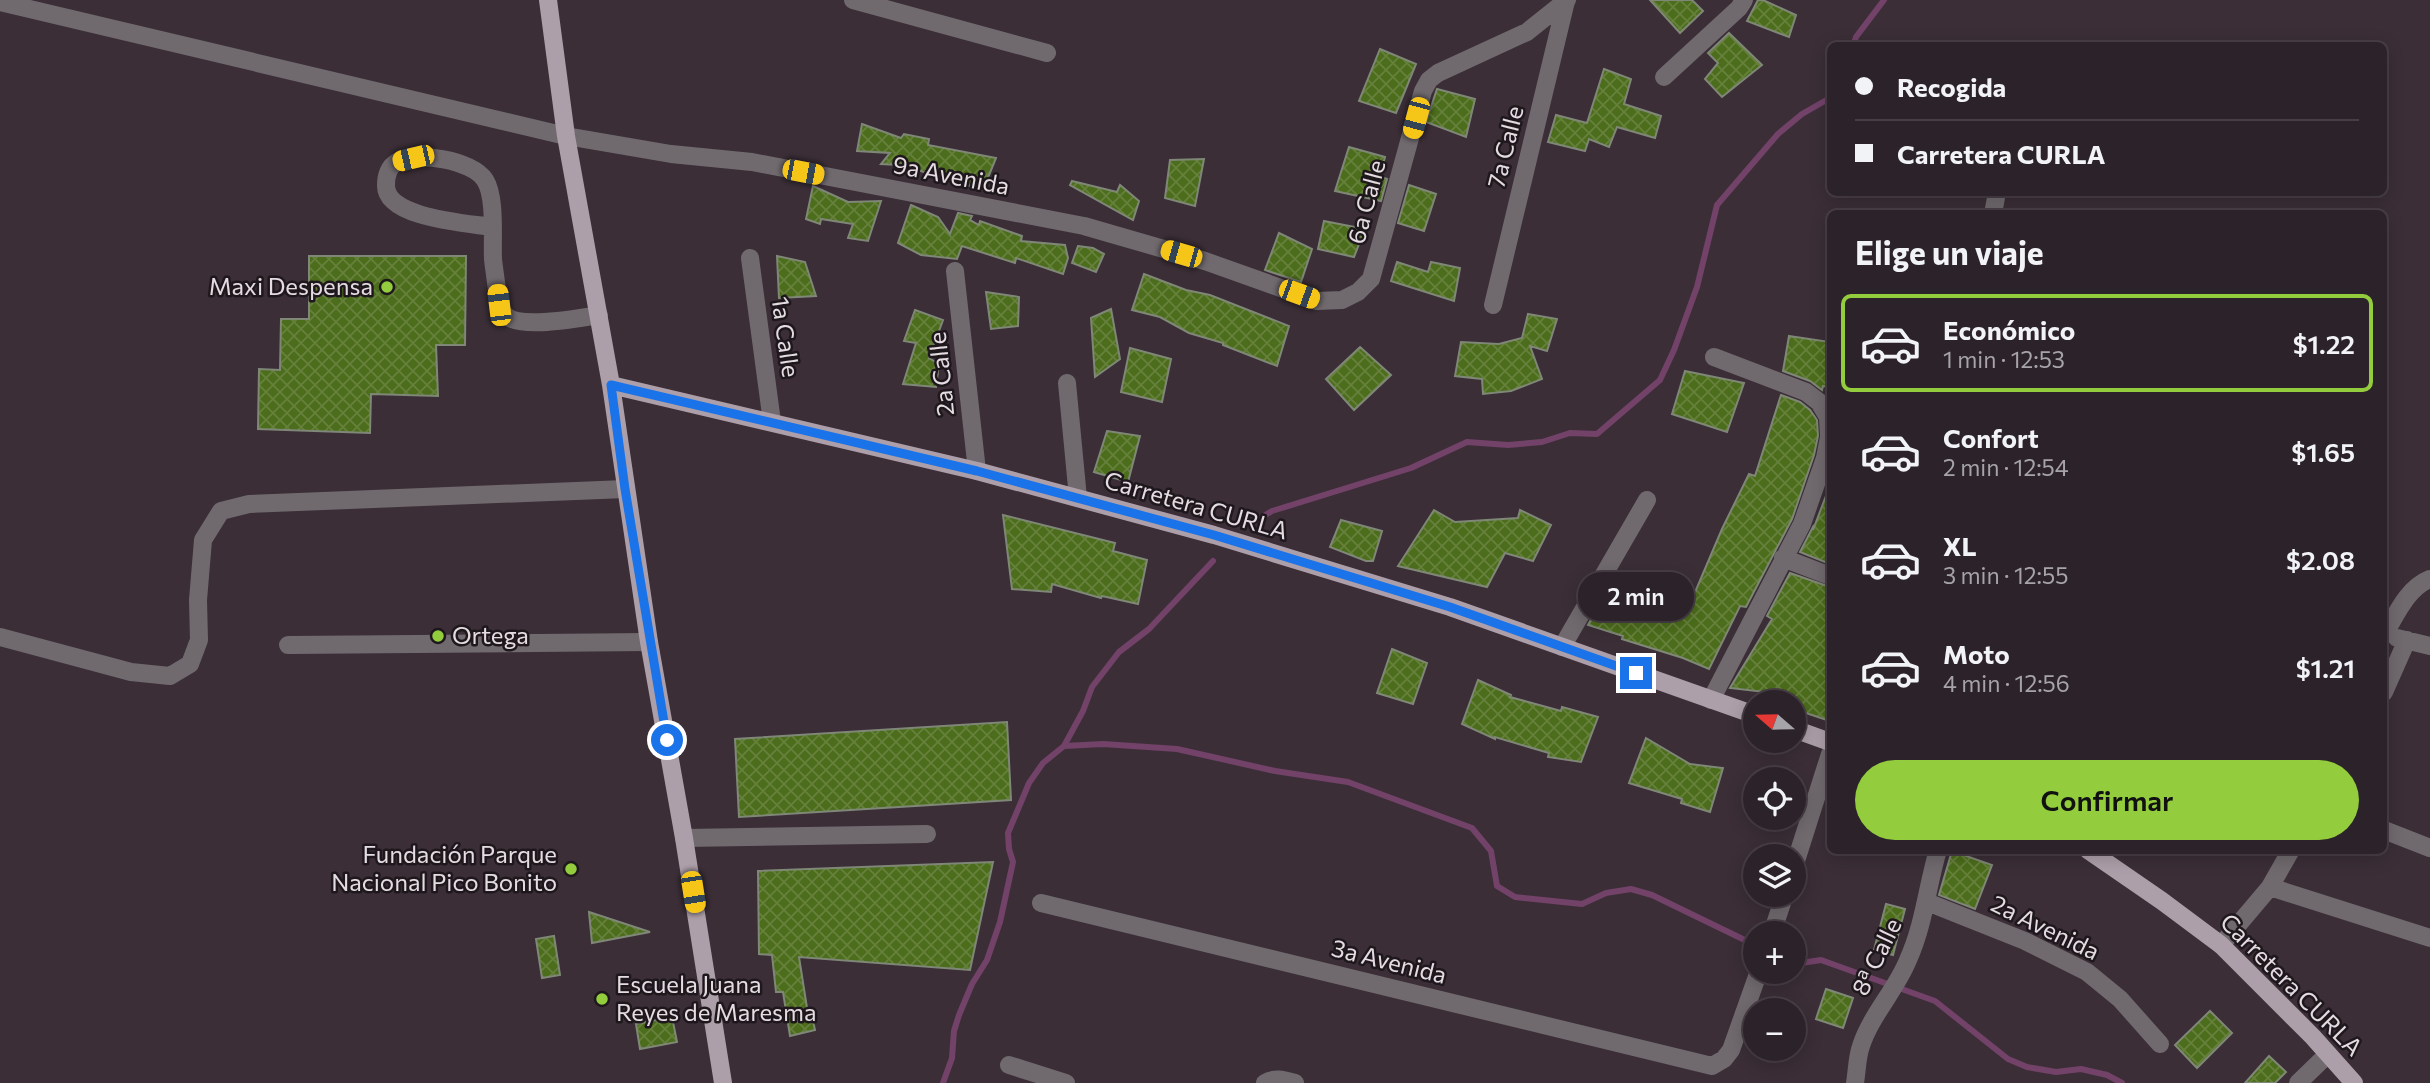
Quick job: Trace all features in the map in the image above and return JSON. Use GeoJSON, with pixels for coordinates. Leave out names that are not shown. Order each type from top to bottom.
{"type":"FeatureCollection","features":[{"type":"Feature","properties":{"kind":"main road"},"geometry":{"type":"LineString","coordinates":[[548,0],[566,136],[611,385],[649,642],[723,1083]]}},
{"type":"Feature","properties":{"kind":"main road","name":"Carretera CURLA"},"geometry":{"type":"LineString","coordinates":[[611,385],[977,471],[1214,535],[1450,607],[1743,711]]}},
{"type":"Feature","properties":{"kind":"main road"},"geometry":{"type":"LineString","coordinates":[[1806,733],[1827,741]]}},
{"type":"Feature","properties":{"kind":"main road","name":"Carretera CURLA"},"geometry":{"type":"LineString","coordinates":[[2094,854],[2221,945],[2354,1083]]}},
{"type":"Feature","properties":{"kind":"street"},"geometry":{"type":"LineString","coordinates":[[853,0],[1047,53]]}},
{"type":"Feature","properties":{"kind":"street"},"geometry":{"type":"LineString","coordinates":[[1664,77],[1739,8],[1744,0]]}},
{"type":"Feature","properties":{"kind":"street","name":"6a Calle"},"geometry":{"type":"LineString","coordinates":[[1317,301],[1342,300],[1358,292],[1371,279],[1423,91],[1429,80],[1438,73],[1527,32],[1566,1]]}},
{"type":"Feature","properties":{"kind":"street","name":"7a Calle"},"geometry":{"type":"LineString","coordinates":[[1493,305],[1566,1]]}},
{"type":"Feature","properties":{"kind":"street","name":"9a Avenida"},"geometry":{"type":"LineString","coordinates":[[0,2],[566,136],[670,154],[752,162],[1084,226],[1205,261],[1317,301]]}},
{"type":"Feature","properties":{"kind":"street"},"geometry":{"type":"LineString","coordinates":[[492,227],[415,214],[397,205],[390,199],[385,188],[387,172],[396,162],[432,158],[475,169],[486,181],[490,198],[499,305],[505,316],[516,321],[546,322],[599,315]]}},
{"type":"Feature","properties":{"kind":"street","name":"1a Calle"},"geometry":{"type":"LineString","coordinates":[[750,258],[772,422]]}},
{"type":"Feature","properties":{"kind":"street","name":"2a Calle"},"geometry":{"type":"LineString","coordinates":[[955,271],[977,471]]}},
{"type":"Feature","properties":{"kind":"street"},"geometry":{"type":"LineString","coordinates":[[1714,357],[1806,393],[1819,402],[1827,415]]}},
{"type":"Feature","properties":{"kind":"street"},"geometry":{"type":"LineString","coordinates":[[1067,383],[1078,498]]}},
{"type":"Feature","properties":{"kind":"street"},"geometry":{"type":"LineString","coordinates":[[1711,700],[1802,524],[1827,448]]}},
{"type":"Feature","properties":{"kind":"street"},"geometry":{"type":"LineString","coordinates":[[0,637],[131,672],[170,676],[191,664],[199,640],[198,600],[203,540],[221,511],[249,504],[625,489]]}},
{"type":"Feature","properties":{"kind":"street"},"geometry":{"type":"LineString","coordinates":[[1562,647],[1647,500]]}},
{"type":"Feature","properties":{"kind":"street"},"geometry":{"type":"LineString","coordinates":[[1783,558],[1827,575]]}},
{"type":"Feature","properties":{"kind":"street"},"geometry":{"type":"LineString","coordinates":[[2387,630],[2409,595],[2420,583],[2430,579]]}},
{"type":"Feature","properties":{"kind":"street"},"geometry":{"type":"LineString","coordinates":[[2387,636],[2430,646]]}},
{"type":"Feature","properties":{"kind":"street"},"geometry":{"type":"LineString","coordinates":[[2387,685],[2407,639]]}},
{"type":"Feature","properties":{"kind":"street"},"geometry":{"type":"LineString","coordinates":[[288,645],[649,642]]}},
{"type":"Feature","properties":{"kind":"street"},"geometry":{"type":"LineString","coordinates":[[1801,844],[1827,763]]}},
{"type":"Feature","properties":{"kind":"street"},"geometry":{"type":"LineString","coordinates":[[2387,831],[2430,848]]}},
{"type":"Feature","properties":{"kind":"street"},"geometry":{"type":"LineString","coordinates":[[684,838],[927,834]]}},
{"type":"Feature","properties":{"kind":"street","name":"8ª Calle"},"geometry":{"type":"LineString","coordinates":[[1854,1083],[1861,1046],[1869,1027],[1908,960],[1925,912],[1937,854]]}},
{"type":"Feature","properties":{"kind":"street"},"geometry":{"type":"LineString","coordinates":[[2221,945],[2270,887],[2289,854]]}},
{"type":"Feature","properties":{"kind":"street"},"geometry":{"type":"LineString","coordinates":[[2270,887],[2430,938]]}},
{"type":"Feature","properties":{"kind":"street","name":"2a Avenida"},"geometry":{"type":"LineString","coordinates":[[1927,902],[2025,941],[2087,972],[2120,999],[2160,1044]]}},
{"type":"Feature","properties":{"kind":"street","name":"3a Avenida"},"geometry":{"type":"LineString","coordinates":[[1041,903],[1712,1066],[1724,1059],[1731,1050],[1754,984]]}},
{"type":"Feature","properties":{"kind":"street"},"geometry":{"type":"LineString","coordinates":[[2298,1083],[2328,1054]]}},
{"type":"Feature","properties":{"kind":"street"},"geometry":{"type":"LineString","coordinates":[[1009,1065],[1066,1083]]}},
{"type":"Feature","properties":{"kind":"building"},"geometry":{"type":"Polygon","coordinates":[[[1650,0],[1692,0],[1703,11],[1680,33],[1650,0]]]}},
{"type":"Feature","properties":{"kind":"building"},"geometry":{"type":"Polygon","coordinates":[[[1758,0],[1796,15],[1789,37],[1747,21],[1758,0]]]}},
{"type":"Feature","properties":{"kind":"building"},"geometry":{"type":"Polygon","coordinates":[[[1729,33],[1762,65],[1722,97],[1705,79],[1718,63],[1708,53],[1729,33]]]}},
{"type":"Feature","properties":{"kind":"building"},"geometry":{"type":"Polygon","coordinates":[[[1380,49],[1416,64],[1396,113],[1359,101],[1380,49]]]}},
{"type":"Feature","properties":{"kind":"building"},"geometry":{"type":"Polygon","coordinates":[[[1604,69],[1631,79],[1624,104],[1661,116],[1655,138],[1617,127],[1609,147],[1589,139],[1585,151],[1548,142],[1556,115],[1587,123],[1604,69]]]}},
{"type":"Feature","properties":{"kind":"building"},"geometry":{"type":"Polygon","coordinates":[[[1437,89],[1475,99],[1466,137],[1426,122],[1437,89]]]}},
{"type":"Feature","properties":{"kind":"building"},"geometry":{"type":"Polygon","coordinates":[[[862,124],[901,138],[904,134],[929,139],[928,145],[996,158],[983,190],[901,165],[881,164],[890,153],[857,151],[862,124]]]}},
{"type":"Feature","properties":{"kind":"building"},"geometry":{"type":"Polygon","coordinates":[[[1349,147],[1385,157],[1380,176],[1387,179],[1381,201],[1335,191],[1349,147]]]}},
{"type":"Feature","properties":{"kind":"building"},"geometry":{"type":"Polygon","coordinates":[[[1204,159],[1195,206],[1165,198],[1170,160],[1204,159]]]}},
{"type":"Feature","properties":{"kind":"building"},"geometry":{"type":"Polygon","coordinates":[[[1072,181],[1117,192],[1120,185],[1139,201],[1133,220],[1070,185],[1072,181]]]}},
{"type":"Feature","properties":{"kind":"building"},"geometry":{"type":"Polygon","coordinates":[[[1409,185],[1436,194],[1424,231],[1398,223],[1409,185]]]}},
{"type":"Feature","properties":{"kind":"building"},"geometry":{"type":"Polygon","coordinates":[[[813,186],[848,202],[881,201],[868,241],[848,238],[853,224],[821,219],[820,224],[806,219],[813,186]]]}},
{"type":"Feature","properties":{"kind":"building"},"geometry":{"type":"Polygon","coordinates":[[[911,205],[938,217],[950,234],[958,213],[972,216],[970,220],[979,225],[980,221],[1022,236],[1021,241],[1065,245],[1068,258],[1063,274],[1016,258],[1015,263],[962,246],[957,259],[921,255],[898,243],[911,205]]]}},
{"type":"Feature","properties":{"kind":"building"},"geometry":{"type":"Polygon","coordinates":[[[1324,221],[1365,229],[1354,257],[1318,249],[1324,221]]]}},
{"type":"Feature","properties":{"kind":"building"},"geometry":{"type":"Polygon","coordinates":[[[1279,233],[1312,249],[1301,282],[1265,270],[1279,233]]]}},
{"type":"Feature","properties":{"kind":"building"},"geometry":{"type":"Polygon","coordinates":[[[1078,246],[1093,248],[1104,254],[1096,272],[1072,263],[1078,246]]]}},
{"type":"Feature","properties":{"kind":"building"},"geometry":{"type":"Polygon","coordinates":[[[309,256],[466,256],[465,345],[436,345],[438,396],[371,394],[370,433],[258,429],[259,369],[280,370],[281,319],[309,319],[309,256]]]}},
{"type":"Feature","properties":{"kind":"building"},"geometry":{"type":"Polygon","coordinates":[[[777,256],[805,262],[816,296],[779,298],[777,256]]]}},
{"type":"Feature","properties":{"kind":"building"},"geometry":{"type":"Polygon","coordinates":[[[1397,262],[1428,272],[1431,262],[1460,268],[1454,301],[1391,281],[1397,262]]]}},
{"type":"Feature","properties":{"kind":"building"},"geometry":{"type":"Polygon","coordinates":[[[1144,274],[1186,290],[1210,295],[1289,326],[1277,366],[1223,343],[1189,333],[1160,317],[1132,310],[1144,274]]]}},
{"type":"Feature","properties":{"kind":"building"},"geometry":{"type":"Polygon","coordinates":[[[986,292],[1019,297],[1018,326],[991,329],[986,292]]]}},
{"type":"Feature","properties":{"kind":"building"},"geometry":{"type":"Polygon","coordinates":[[[1111,309],[1120,359],[1095,377],[1091,318],[1111,309]]]}},
{"type":"Feature","properties":{"kind":"building"},"geometry":{"type":"Polygon","coordinates":[[[915,310],[943,320],[929,358],[939,364],[936,387],[903,384],[916,343],[904,341],[915,310]]]}},
{"type":"Feature","properties":{"kind":"building"},"geometry":{"type":"Polygon","coordinates":[[[1528,314],[1557,319],[1547,351],[1530,346],[1542,379],[1511,391],[1483,394],[1482,379],[1455,376],[1461,342],[1499,344],[1522,338],[1528,314]]]}},
{"type":"Feature","properties":{"kind":"building"},"geometry":{"type":"Polygon","coordinates":[[[1789,336],[1827,342],[1827,387],[1823,386],[1822,390],[1810,381],[1783,371],[1789,336]]]}},
{"type":"Feature","properties":{"kind":"building"},"geometry":{"type":"Polygon","coordinates":[[[1360,347],[1391,375],[1354,410],[1326,379],[1360,347]]]}},
{"type":"Feature","properties":{"kind":"building"},"geometry":{"type":"Polygon","coordinates":[[[1130,348],[1171,359],[1162,402],[1121,392],[1130,348]]]}},
{"type":"Feature","properties":{"kind":"building"},"geometry":{"type":"Polygon","coordinates":[[[1685,371],[1744,383],[1727,432],[1672,414],[1685,371]]]}},
{"type":"Feature","properties":{"kind":"building"},"geometry":{"type":"Polygon","coordinates":[[[1781,395],[1800,402],[1817,420],[1818,436],[1814,455],[1792,519],[1746,607],[1740,606],[1709,669],[1588,625],[1618,572],[1641,577],[1640,580],[1693,597],[1749,474],[1755,476],[1781,395]]]}},
{"type":"Feature","properties":{"kind":"building"},"geometry":{"type":"Polygon","coordinates":[[[1107,431],[1140,436],[1128,482],[1094,472],[1107,431]]]}},
{"type":"Feature","properties":{"kind":"building"},"geometry":{"type":"Polygon","coordinates":[[[1827,493],[1827,563],[1800,552],[1814,525],[1813,530],[1827,493]]]}},
{"type":"Feature","properties":{"kind":"building"},"geometry":{"type":"Polygon","coordinates":[[[1434,510],[1455,522],[1518,518],[1520,510],[1551,525],[1533,561],[1505,553],[1487,587],[1398,566],[1434,510]]]}},
{"type":"Feature","properties":{"kind":"building"},"geometry":{"type":"Polygon","coordinates":[[[1003,515],[1115,543],[1113,551],[1147,560],[1138,604],[1102,596],[1101,598],[1052,584],[1051,592],[1012,589],[1003,515]]]}},
{"type":"Feature","properties":{"kind":"building"},"geometry":{"type":"Polygon","coordinates":[[[1341,520],[1382,531],[1373,561],[1366,561],[1330,547],[1341,520]]]}},
{"type":"Feature","properties":{"kind":"building"},"geometry":{"type":"Polygon","coordinates":[[[1790,573],[1827,586],[1827,720],[1806,713],[1806,690],[1730,688],[1772,619],[1767,616],[1790,573]]]}},
{"type":"Feature","properties":{"kind":"building"},"geometry":{"type":"Polygon","coordinates":[[[1392,649],[1427,663],[1413,704],[1377,693],[1392,649]]]}},
{"type":"Feature","properties":{"kind":"building"},"geometry":{"type":"Polygon","coordinates":[[[1478,680],[1511,695],[1510,697],[1561,711],[1562,707],[1598,717],[1581,762],[1548,757],[1549,753],[1495,739],[1462,724],[1478,680]]]}},
{"type":"Feature","properties":{"kind":"building"},"geometry":{"type":"Polygon","coordinates":[[[1007,722],[1011,800],[739,817],[735,739],[1007,722]]]}},
{"type":"Feature","properties":{"kind":"building"},"geometry":{"type":"Polygon","coordinates":[[[1646,738],[1690,764],[1723,768],[1710,812],[1681,803],[1682,799],[1629,783],[1646,738]]]}},
{"type":"Feature","properties":{"kind":"building"},"geometry":{"type":"Polygon","coordinates":[[[1951,854],[1961,854],[1992,865],[1975,909],[1939,895],[1951,854]]]}},
{"type":"Feature","properties":{"kind":"building"},"geometry":{"type":"Polygon","coordinates":[[[993,862],[970,970],[799,957],[807,1008],[810,1008],[815,1030],[790,1036],[783,992],[776,992],[772,955],[759,954],[758,871],[993,862]]]}},
{"type":"Feature","properties":{"kind":"building"},"geometry":{"type":"Polygon","coordinates":[[[1886,904],[1905,909],[1893,955],[1874,950],[1886,904]]]}},
{"type":"Feature","properties":{"kind":"building"},"geometry":{"type":"Polygon","coordinates":[[[589,912],[650,932],[592,943],[589,912]]]}},
{"type":"Feature","properties":{"kind":"building"},"geometry":{"type":"Polygon","coordinates":[[[554,936],[560,975],[542,978],[536,939],[554,936]]]}},
{"type":"Feature","properties":{"kind":"building"},"geometry":{"type":"Polygon","coordinates":[[[1826,989],[1853,998],[1843,1028],[1816,1019],[1826,989]]]}},
{"type":"Feature","properties":{"kind":"building"},"geometry":{"type":"Polygon","coordinates":[[[2210,1011],[2232,1033],[2197,1068],[2175,1045],[2210,1011]]]}},
{"type":"Feature","properties":{"kind":"building"},"geometry":{"type":"Polygon","coordinates":[[[672,1017],[677,1042],[640,1049],[636,1024],[672,1017]]]}},
{"type":"Feature","properties":{"kind":"building"},"geometry":{"type":"Polygon","coordinates":[[[2269,1056],[2286,1072],[2275,1083],[2245,1083],[2269,1056]]]}},
{"type":"Feature","properties":{"kind":"waterway"},"geometry":{"type":"LineString","coordinates":[[1854,42],[1884,0]]}},
{"type":"Feature","properties":{"kind":"waterway"},"geometry":{"type":"LineString","coordinates":[[1252,523],[1272,511],[1411,468],[1467,442],[1508,445],[1542,442],[1570,433],[1597,434],[1660,380],[1697,287],[1717,205],[1778,134],[1802,114],[1827,100]]}},
{"type":"Feature","properties":{"kind":"waterway"},"geometry":{"type":"LineString","coordinates":[[1064,746],[1083,711],[1092,687],[1119,652],[1149,629],[1213,561]]}},
{"type":"Feature","properties":{"kind":"waterway"},"geometry":{"type":"LineString","coordinates":[[943,1083],[952,1058],[954,1031],[959,1015],[972,984],[987,960],[1000,922],[1013,862],[1008,833],[1029,783],[1043,763],[1064,746],[1103,744],[1177,749],[1275,771],[1348,782],[1472,828],[1491,851],[1497,886],[1515,897],[1582,904],[1606,893],[1631,889],[1652,895],[1743,939]]}},
{"type":"Feature","properties":{"kind":"waterway"},"geometry":{"type":"LineString","coordinates":[[1806,962],[1821,960],[1935,1001],[2008,1059],[2027,1067],[2056,1072],[2081,1069],[2107,1075],[2122,1083]]}},
{"type":"Feature","properties":{"kind":"place","name":"Maxi Despensa"},"geometry":{"type":"Point","coordinates":[387,287]}},
{"type":"Feature","properties":{"kind":"place","name":"Ortega"},"geometry":{"type":"Point","coordinates":[438,636]}},
{"type":"Feature","properties":{"kind":"place","name":"Fundación Parque Nacional Pico Bonito"},"geometry":{"type":"Point","coordinates":[571,869]}},
{"type":"Feature","properties":{"kind":"place","name":"Escuela Juana Reyes de Maresma"},"geometry":{"type":"Point","coordinates":[602,999]}},
{"type":"Feature","properties":{"kind":"route"},"geometry":{"type":"LineString","coordinates":[[667,740],[649,642],[611,385],[977,471],[1214,535],[1450,607],[1636,673]]}}]}
